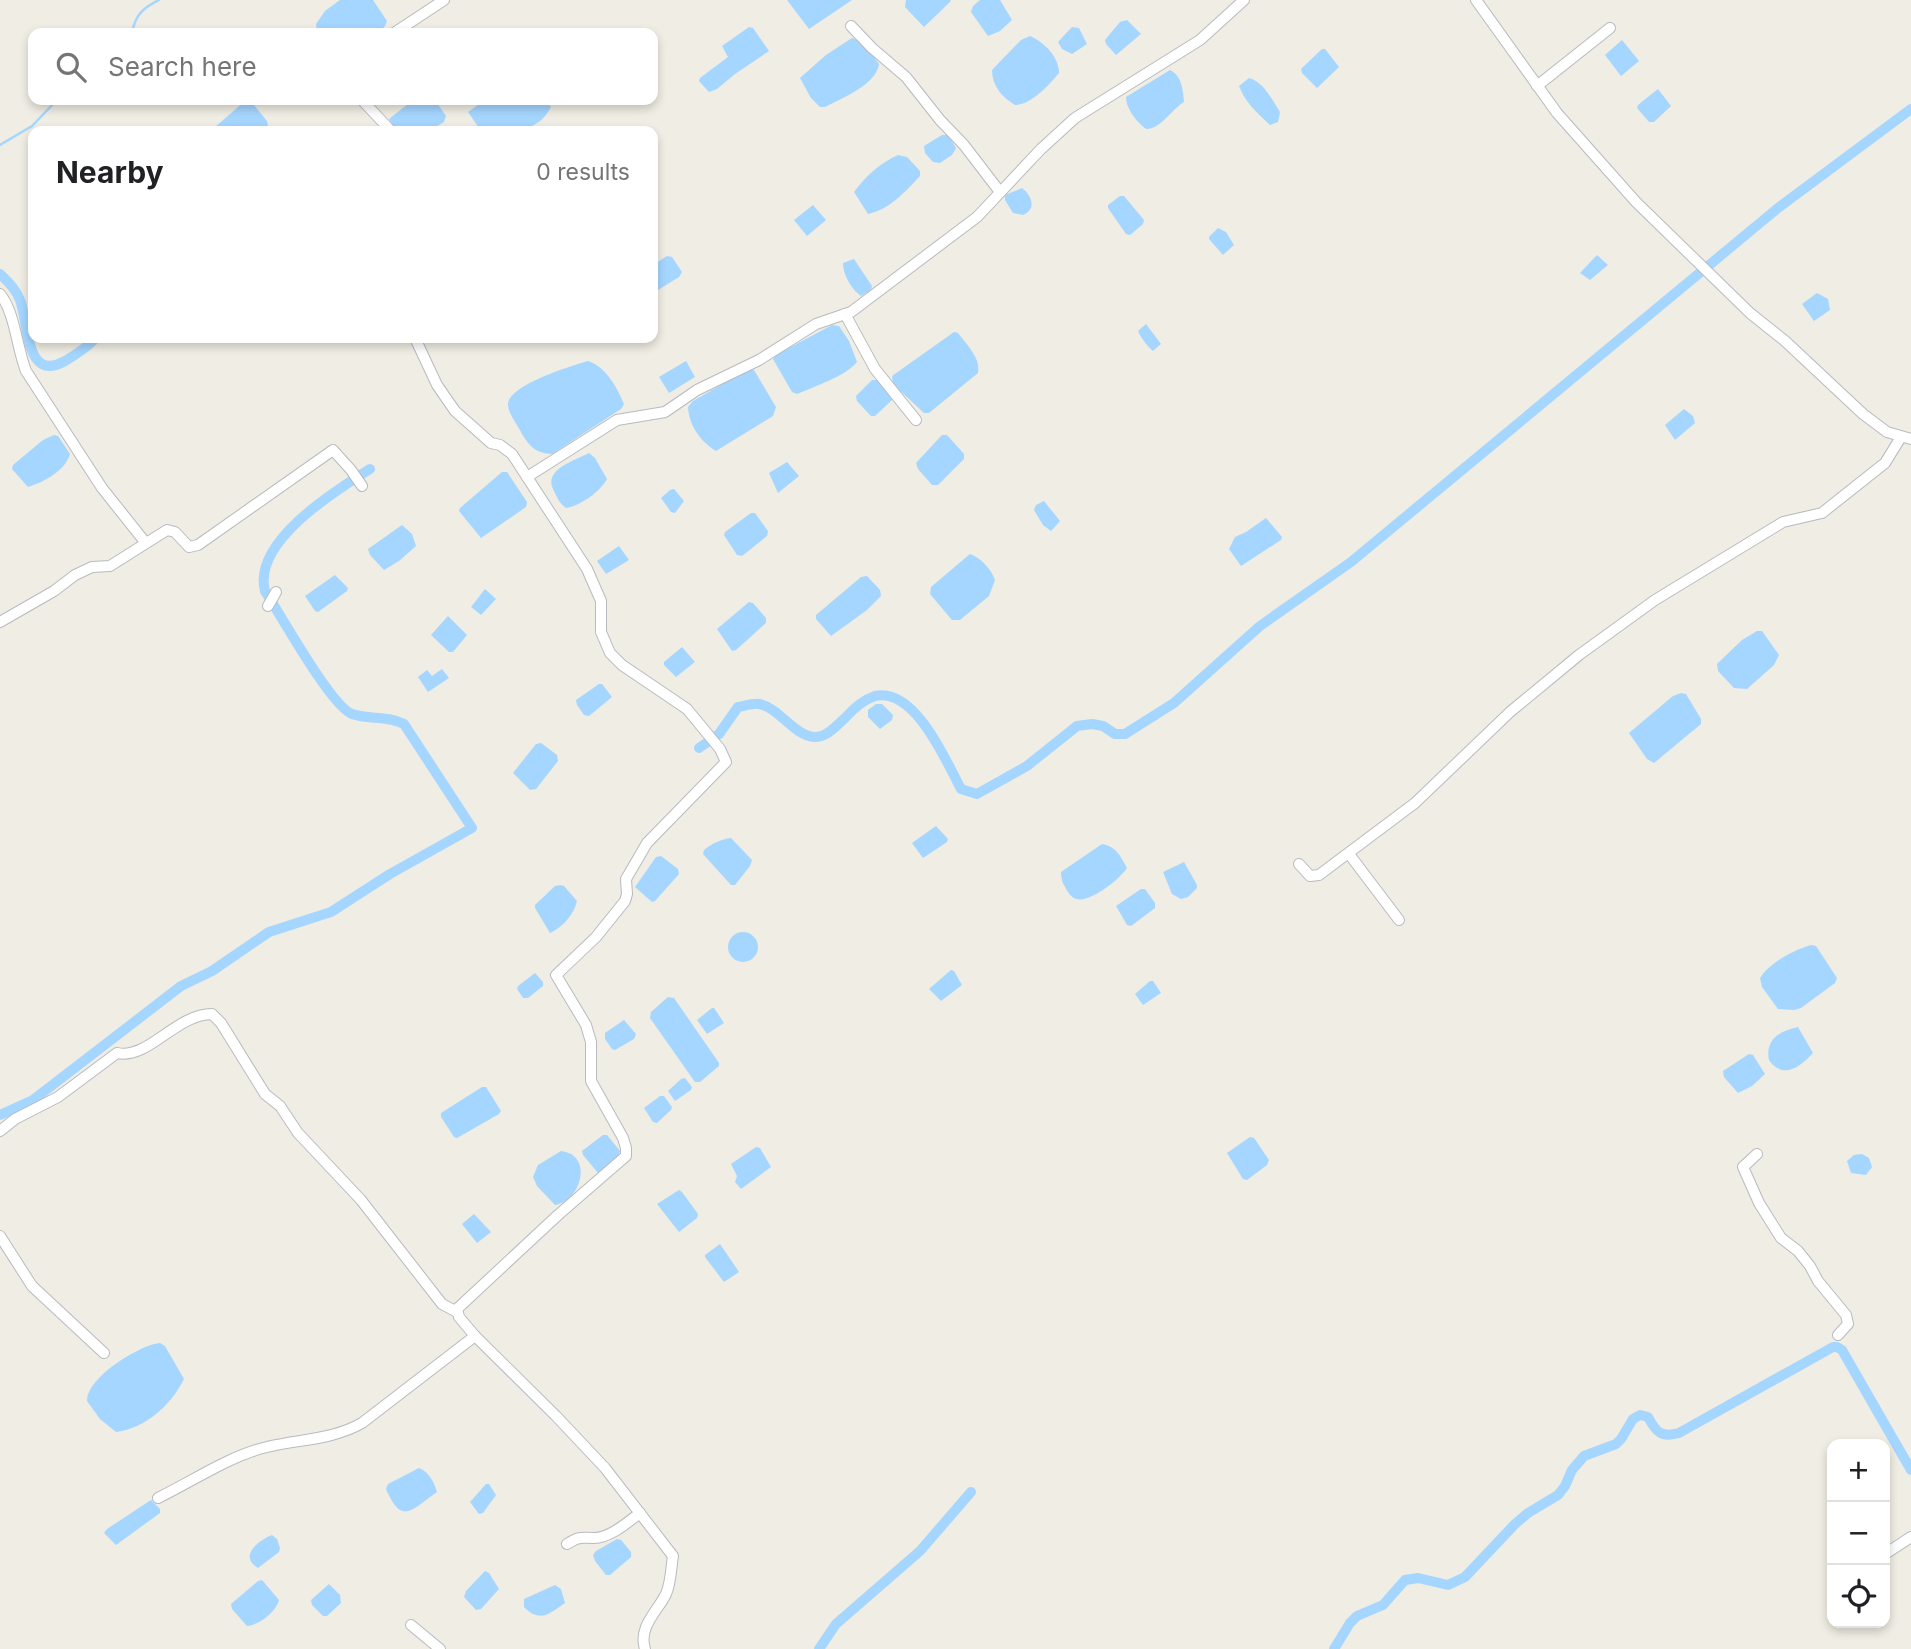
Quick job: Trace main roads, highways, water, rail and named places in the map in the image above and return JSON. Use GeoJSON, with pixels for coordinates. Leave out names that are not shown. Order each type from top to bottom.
{"type":"FeatureCollection","features":[{"type":"Feature","properties":{"kind":"water"},"geometry":{"type":"Polygon","coordinates":[[[340,0],[373,0],[387,21],[383,28],[316,28],[316,24],[325,11],[340,0]]]}},
{"type":"Feature","properties":{"kind":"water"},"geometry":{"type":"Polygon","coordinates":[[[787,0],[852,0],[809,29],[787,0]]]}},
{"type":"Feature","properties":{"kind":"water"},"geometry":{"type":"Polygon","coordinates":[[[906,0],[951,1],[924,27],[905,7],[906,0]]]}},
{"type":"Feature","properties":{"kind":"water"},"geometry":{"type":"Polygon","coordinates":[[[980,0],[1000,0],[1012,20],[1000,31],[988,36],[971,12],[980,0]]]}},
{"type":"Feature","properties":{"kind":"water"},"geometry":{"type":"Polygon","coordinates":[[[1127,20],[1141,34],[1116,55],[1105,40],[1120,22],[1127,20]]]}},
{"type":"Feature","properties":{"kind":"water"},"geometry":{"type":"Polygon","coordinates":[[[749,27],[753,28],[769,51],[709,92],[699,81],[700,78],[728,57],[722,46],[749,27]]]}},
{"type":"Feature","properties":{"kind":"water"},"geometry":{"type":"Polygon","coordinates":[[[1072,27],[1079,28],[1087,44],[1072,54],[1062,49],[1058,42],[1072,27]]]}},
{"type":"Feature","properties":{"kind":"water"},"geometry":{"type":"Polygon","coordinates":[[[1030,36],[1050,51],[1059,73],[1033,98],[1015,105],[999,90],[992,70],[1021,40],[1030,36]]]}},
{"type":"Feature","properties":{"kind":"water"},"geometry":{"type":"Polygon","coordinates":[[[852,38],[863,43],[879,64],[877,72],[857,90],[820,107],[811,98],[800,78],[826,55],[852,38]]]}},
{"type":"Feature","properties":{"kind":"water"},"geometry":{"type":"Polygon","coordinates":[[[1622,40],[1639,61],[1621,76],[1605,55],[1622,40]]]}},
{"type":"Feature","properties":{"kind":"water"},"geometry":{"type":"Polygon","coordinates":[[[1325,49],[1339,67],[1317,88],[1301,69],[1325,49]]]}},
{"type":"Feature","properties":{"kind":"water"},"geometry":{"type":"Polygon","coordinates":[[[1170,70],[1179,80],[1184,102],[1161,123],[1146,129],[1133,115],[1126,97],[1170,70]]]}},
{"type":"Feature","properties":{"kind":"water"},"geometry":{"type":"Polygon","coordinates":[[[1249,78],[1259,83],[1271,97],[1280,112],[1278,122],[1270,125],[1245,97],[1239,86],[1249,78]]]}},
{"type":"Feature","properties":{"kind":"water"},"geometry":{"type":"Polygon","coordinates":[[[1658,89],[1671,106],[1654,122],[1649,122],[1637,108],[1658,89]]]}},
{"type":"Feature","properties":{"kind":"water"},"geometry":{"type":"Polygon","coordinates":[[[240,105],[254,105],[268,126],[216,126],[240,105]]]}},
{"type":"Feature","properties":{"kind":"water"},"geometry":{"type":"Polygon","coordinates":[[[407,105],[438,105],[446,116],[444,122],[437,126],[394,126],[389,119],[407,105]]]}},
{"type":"Feature","properties":{"kind":"water"},"geometry":{"type":"Polygon","coordinates":[[[478,105],[551,107],[538,123],[532,126],[478,126],[468,112],[478,105]]]}},
{"type":"Feature","properties":{"kind":"water"},"geometry":{"type":"Polygon","coordinates":[[[942,135],[948,135],[956,148],[952,155],[940,163],[933,162],[925,153],[924,146],[942,135]]]}},
{"type":"Feature","properties":{"kind":"water"},"geometry":{"type":"Polygon","coordinates":[[[898,155],[907,157],[920,171],[920,176],[890,204],[868,214],[854,192],[874,170],[898,155]]]}},
{"type":"Feature","properties":{"kind":"water"},"geometry":{"type":"Polygon","coordinates":[[[1022,188],[1032,202],[1030,209],[1023,215],[1013,213],[1005,200],[1005,195],[1022,188]]]}},
{"type":"Feature","properties":{"kind":"water"},"geometry":{"type":"Polygon","coordinates":[[[1124,196],[1144,220],[1130,235],[1126,234],[1108,208],[1108,205],[1124,196]]]}},
{"type":"Feature","properties":{"kind":"water"},"geometry":{"type":"Polygon","coordinates":[[[813,205],[826,220],[807,236],[794,220],[813,205]]]}},
{"type":"Feature","properties":{"kind":"water"},"geometry":{"type":"Polygon","coordinates":[[[1218,228],[1226,232],[1234,245],[1223,255],[1209,239],[1218,228]]]}},
{"type":"Feature","properties":{"kind":"water"},"geometry":{"type":"Polygon","coordinates":[[[1597,255],[1608,265],[1590,280],[1580,273],[1597,255]]]}},
{"type":"Feature","properties":{"kind":"water"},"geometry":{"type":"Polygon","coordinates":[[[667,256],[672,257],[682,272],[679,277],[658,290],[658,262],[667,256]]]}},
{"type":"Feature","properties":{"kind":"water"},"geometry":{"type":"Polygon","coordinates":[[[854,259],[872,286],[871,290],[861,296],[854,290],[843,268],[843,263],[854,259]]]}},
{"type":"Feature","properties":{"kind":"water"},"geometry":{"type":"Polygon","coordinates":[[[1817,293],[1828,299],[1830,310],[1814,321],[1802,304],[1817,293]]]}},
{"type":"Feature","properties":{"kind":"water"},"geometry":{"type":"Polygon","coordinates":[[[1146,324],[1161,344],[1153,351],[1138,331],[1146,324]]]}},
{"type":"Feature","properties":{"kind":"water"},"geometry":{"type":"Polygon","coordinates":[[[832,325],[839,326],[849,341],[857,362],[829,381],[797,394],[792,392],[773,359],[832,325]]]}},
{"type":"Feature","properties":{"kind":"water"},"geometry":{"type":"Polygon","coordinates":[[[954,332],[958,333],[973,352],[978,373],[929,413],[924,413],[893,384],[892,376],[954,332]]]}},
{"type":"Feature","properties":{"kind":"water"},"geometry":{"type":"Polygon","coordinates":[[[588,361],[605,373],[624,404],[621,409],[552,454],[538,451],[528,442],[511,416],[508,404],[511,397],[529,383],[588,361]]]}},
{"type":"Feature","properties":{"kind":"water"},"geometry":{"type":"Polygon","coordinates":[[[686,361],[695,377],[669,393],[659,377],[686,361]]]}},
{"type":"Feature","properties":{"kind":"water"},"geometry":{"type":"Polygon","coordinates":[[[747,370],[754,370],[776,407],[773,416],[716,451],[697,433],[688,407],[693,401],[747,370]]]}},
{"type":"Feature","properties":{"kind":"water"},"geometry":{"type":"Polygon","coordinates":[[[872,380],[877,380],[892,396],[892,400],[875,416],[871,416],[857,401],[856,396],[872,380]]]}},
{"type":"Feature","properties":{"kind":"water"},"geometry":{"type":"Polygon","coordinates":[[[1684,409],[1693,416],[1695,423],[1675,440],[1665,425],[1684,409]]]}},
{"type":"Feature","properties":{"kind":"water"},"geometry":{"type":"Polygon","coordinates":[[[942,435],[947,435],[964,454],[964,459],[938,485],[932,485],[916,463],[942,435]]]}},
{"type":"Feature","properties":{"kind":"water"},"geometry":{"type":"Polygon","coordinates":[[[58,436],[70,454],[64,466],[41,482],[28,487],[12,469],[13,465],[43,440],[58,436]]]}},
{"type":"Feature","properties":{"kind":"water"},"geometry":{"type":"Polygon","coordinates":[[[589,453],[607,479],[589,498],[566,508],[553,489],[553,476],[562,466],[589,453]]]}},
{"type":"Feature","properties":{"kind":"water"},"geometry":{"type":"Polygon","coordinates":[[[787,462],[799,476],[778,493],[769,473],[787,462]]]}},
{"type":"Feature","properties":{"kind":"water"},"geometry":{"type":"Polygon","coordinates":[[[502,472],[507,472],[527,502],[526,507],[481,538],[459,511],[502,472]]]}},
{"type":"Feature","properties":{"kind":"water"},"geometry":{"type":"Polygon","coordinates":[[[674,489],[684,501],[675,513],[671,512],[661,498],[674,489]]]}},
{"type":"Feature","properties":{"kind":"water"},"geometry":{"type":"Polygon","coordinates":[[[1044,501],[1060,521],[1051,531],[1043,525],[1034,510],[1036,505],[1044,501]]]}},
{"type":"Feature","properties":{"kind":"water"},"geometry":{"type":"Polygon","coordinates":[[[751,513],[755,513],[768,531],[767,536],[742,556],[737,555],[724,535],[725,532],[751,513]]]}},
{"type":"Feature","properties":{"kind":"water"},"geometry":{"type":"Polygon","coordinates":[[[1266,518],[1282,537],[1281,540],[1241,566],[1229,549],[1235,537],[1266,518]]]}},
{"type":"Feature","properties":{"kind":"water"},"geometry":{"type":"Polygon","coordinates":[[[402,525],[412,534],[416,546],[384,570],[368,549],[402,525]]]}},
{"type":"Feature","properties":{"kind":"water"},"geometry":{"type":"Polygon","coordinates":[[[619,546],[629,560],[606,574],[597,561],[619,546]]]}},
{"type":"Feature","properties":{"kind":"water"},"geometry":{"type":"Polygon","coordinates":[[[970,554],[985,564],[995,580],[989,596],[960,620],[952,620],[930,594],[931,587],[970,554]]]}},
{"type":"Feature","properties":{"kind":"water"},"geometry":{"type":"Polygon","coordinates":[[[335,575],[348,588],[347,591],[318,612],[315,611],[305,596],[335,575]]]}},
{"type":"Feature","properties":{"kind":"water"},"geometry":{"type":"Polygon","coordinates":[[[867,576],[880,590],[881,596],[867,610],[831,636],[816,619],[816,615],[861,577],[867,576]]]}},
{"type":"Feature","properties":{"kind":"water"},"geometry":{"type":"Polygon","coordinates":[[[485,589],[496,599],[481,615],[471,607],[485,589]]]}},
{"type":"Feature","properties":{"kind":"water"},"geometry":{"type":"Polygon","coordinates":[[[749,602],[766,618],[766,623],[732,651],[717,629],[749,602]]]}},
{"type":"Feature","properties":{"kind":"water"},"geometry":{"type":"Polygon","coordinates":[[[448,616],[467,635],[453,652],[449,652],[431,635],[448,616]]]}},
{"type":"Feature","properties":{"kind":"water"},"geometry":{"type":"Polygon","coordinates":[[[1762,631],[1779,655],[1774,665],[1747,689],[1734,688],[1718,671],[1717,664],[1742,640],[1762,631]]]}},
{"type":"Feature","properties":{"kind":"water"},"geometry":{"type":"Polygon","coordinates":[[[682,647],[695,662],[676,677],[664,662],[682,647]]]}},
{"type":"Feature","properties":{"kind":"water"},"geometry":{"type":"Polygon","coordinates":[[[442,669],[449,678],[428,692],[418,677],[427,670],[432,676],[442,669]]]}},
{"type":"Feature","properties":{"kind":"water"},"geometry":{"type":"Polygon","coordinates":[[[602,684],[612,697],[589,716],[584,715],[576,700],[602,684]]]}},
{"type":"Feature","properties":{"kind":"water"},"geometry":{"type":"Polygon","coordinates":[[[1686,694],[1701,719],[1701,724],[1654,763],[1647,759],[1629,733],[1673,696],[1686,694]]]}},
{"type":"Feature","properties":{"kind":"water"},"geometry":{"type":"Polygon","coordinates":[[[876,704],[882,704],[893,715],[892,720],[880,729],[868,717],[868,710],[876,704]]]}},
{"type":"Feature","properties":{"kind":"water"},"geometry":{"type":"Polygon","coordinates":[[[541,743],[557,755],[558,761],[536,789],[530,790],[513,773],[536,744],[541,743]]]}},
{"type":"Feature","properties":{"kind":"water"},"geometry":{"type":"Polygon","coordinates":[[[936,826],[948,839],[947,842],[923,858],[912,843],[936,826]]]}},
{"type":"Feature","properties":{"kind":"water"},"geometry":{"type":"Polygon","coordinates":[[[731,838],[752,860],[735,885],[731,885],[703,854],[704,850],[713,844],[731,838]]]}},
{"type":"Feature","properties":{"kind":"water"},"geometry":{"type":"Polygon","coordinates":[[[1102,844],[1114,850],[1127,868],[1097,894],[1083,899],[1075,898],[1064,885],[1061,872],[1102,844]]]}},
{"type":"Feature","properties":{"kind":"water"},"geometry":{"type":"Polygon","coordinates":[[[661,856],[678,869],[679,874],[652,902],[635,887],[656,857],[661,856]]]}},
{"type":"Feature","properties":{"kind":"water"},"geometry":{"type":"Polygon","coordinates":[[[1184,862],[1197,888],[1188,897],[1181,899],[1172,894],[1163,872],[1184,862]]]}},
{"type":"Feature","properties":{"kind":"water"},"geometry":{"type":"Polygon","coordinates":[[[560,885],[577,901],[567,920],[550,933],[535,905],[555,886],[560,885]]]}},
{"type":"Feature","properties":{"kind":"water"},"geometry":{"type":"Polygon","coordinates":[[[1145,889],[1155,903],[1155,908],[1131,926],[1127,925],[1116,906],[1145,889]]]}},
{"type":"Feature","properties":{"kind":"water"},"geometry":{"type":"Polygon","coordinates":[[[743,932],[754,936],[758,947],[754,958],[743,962],[732,958],[728,947],[732,936],[743,932]]]}},
{"type":"Feature","properties":{"kind":"water"},"geometry":{"type":"Polygon","coordinates":[[[1811,945],[1816,946],[1837,978],[1835,983],[1801,1008],[1778,1009],[1762,987],[1760,978],[1783,957],[1811,945]]]}},
{"type":"Feature","properties":{"kind":"water"},"geometry":{"type":"Polygon","coordinates":[[[951,970],[962,985],[941,1001],[929,989],[951,970]]]}},
{"type":"Feature","properties":{"kind":"water"},"geometry":{"type":"Polygon","coordinates":[[[535,973],[543,986],[528,998],[523,998],[518,986],[535,973]]]}},
{"type":"Feature","properties":{"kind":"water"},"geometry":{"type":"Polygon","coordinates":[[[1153,981],[1161,993],[1143,1005],[1135,994],[1153,981]]]}},
{"type":"Feature","properties":{"kind":"water"},"geometry":{"type":"Polygon","coordinates":[[[668,997],[674,998],[719,1063],[719,1066],[700,1082],[695,1082],[650,1018],[651,1012],[668,997]]]}},
{"type":"Feature","properties":{"kind":"water"},"geometry":{"type":"Polygon","coordinates":[[[712,1008],[724,1023],[707,1034],[697,1020],[712,1008]]]}},
{"type":"Feature","properties":{"kind":"water"},"geometry":{"type":"Polygon","coordinates":[[[624,1020],[636,1034],[634,1039],[615,1050],[612,1049],[605,1039],[605,1033],[624,1020]]]}},
{"type":"Feature","properties":{"kind":"water"},"geometry":{"type":"Polygon","coordinates":[[[1798,1027],[1813,1053],[1803,1063],[1791,1069],[1774,1066],[1768,1053],[1771,1042],[1779,1034],[1798,1027]]]}},
{"type":"Feature","properties":{"kind":"water"},"geometry":{"type":"Polygon","coordinates":[[[1749,1054],[1753,1055],[1765,1074],[1752,1086],[1738,1093],[1724,1077],[1723,1071],[1749,1054]]]}},
{"type":"Feature","properties":{"kind":"water"},"geometry":{"type":"Polygon","coordinates":[[[685,1078],[692,1087],[691,1090],[675,1101],[668,1091],[685,1078]]]}},
{"type":"Feature","properties":{"kind":"water"},"geometry":{"type":"Polygon","coordinates":[[[486,1087],[501,1111],[457,1138],[454,1137],[441,1113],[486,1087]]]}},
{"type":"Feature","properties":{"kind":"water"},"geometry":{"type":"Polygon","coordinates":[[[664,1096],[672,1107],[657,1123],[653,1122],[644,1108],[664,1096]]]}},
{"type":"Feature","properties":{"kind":"water"},"geometry":{"type":"Polygon","coordinates":[[[603,1135],[607,1135],[620,1151],[612,1165],[598,1173],[582,1151],[603,1135]]]}},
{"type":"Feature","properties":{"kind":"water"},"geometry":{"type":"Polygon","coordinates":[[[1250,1137],[1254,1138],[1269,1160],[1267,1165],[1247,1180],[1243,1179],[1227,1153],[1250,1137]]]}},
{"type":"Feature","properties":{"kind":"water"},"geometry":{"type":"Polygon","coordinates":[[[756,1147],[760,1148],[771,1167],[741,1189],[735,1182],[737,1176],[731,1164],[756,1147]]]}},
{"type":"Feature","properties":{"kind":"water"},"geometry":{"type":"Polygon","coordinates":[[[561,1151],[571,1154],[578,1161],[580,1178],[572,1195],[555,1205],[537,1186],[533,1177],[538,1165],[561,1151]]]}},
{"type":"Feature","properties":{"kind":"water"},"geometry":{"type":"Polygon","coordinates":[[[1862,1154],[1869,1158],[1872,1167],[1866,1175],[1851,1173],[1847,1161],[1854,1155],[1862,1154]]]}},
{"type":"Feature","properties":{"kind":"water"},"geometry":{"type":"Polygon","coordinates":[[[679,1190],[698,1214],[697,1218],[679,1232],[657,1204],[679,1190]]]}},
{"type":"Feature","properties":{"kind":"water"},"geometry":{"type":"Polygon","coordinates":[[[474,1214],[491,1232],[477,1243],[462,1224],[474,1214]]]}},
{"type":"Feature","properties":{"kind":"water"},"geometry":{"type":"Polygon","coordinates":[[[720,1244],[739,1272],[724,1282],[705,1257],[720,1244]]]}},
{"type":"Feature","properties":{"kind":"water"},"geometry":{"type":"Polygon","coordinates":[[[160,1343],[165,1346],[184,1379],[172,1398],[156,1414],[137,1426],[116,1432],[100,1419],[87,1401],[89,1392],[115,1364],[127,1356],[160,1343]]]}},
{"type":"Feature","properties":{"kind":"water"},"geometry":{"type":"Polygon","coordinates":[[[419,1468],[431,1478],[437,1492],[414,1509],[402,1511],[397,1508],[386,1489],[388,1484],[419,1468]]]}},
{"type":"Feature","properties":{"kind":"water"},"geometry":{"type":"Polygon","coordinates":[[[489,1484],[496,1495],[483,1513],[479,1514],[470,1502],[489,1484]]]}},
{"type":"Feature","properties":{"kind":"water"},"geometry":{"type":"Polygon","coordinates":[[[151,1500],[160,1509],[160,1513],[116,1545],[104,1533],[107,1529],[151,1500]]]}},
{"type":"Feature","properties":{"kind":"water"},"geometry":{"type":"Polygon","coordinates":[[[272,1535],[277,1539],[279,1552],[258,1568],[252,1563],[250,1554],[257,1544],[272,1535]]]}},
{"type":"Feature","properties":{"kind":"water"},"geometry":{"type":"Polygon","coordinates":[[[617,1539],[631,1552],[631,1557],[610,1575],[606,1575],[593,1555],[617,1539]]]}},
{"type":"Feature","properties":{"kind":"water"},"geometry":{"type":"Polygon","coordinates":[[[485,1571],[499,1589],[481,1609],[476,1610],[464,1597],[466,1591],[485,1571]]]}},
{"type":"Feature","properties":{"kind":"water"},"geometry":{"type":"Polygon","coordinates":[[[262,1580],[279,1600],[266,1617],[247,1626],[232,1609],[231,1604],[262,1580]]]}},
{"type":"Feature","properties":{"kind":"water"},"geometry":{"type":"Polygon","coordinates":[[[329,1584],[340,1595],[341,1603],[327,1616],[323,1616],[312,1605],[311,1600],[329,1584]]]}},
{"type":"Feature","properties":{"kind":"water"},"geometry":{"type":"Polygon","coordinates":[[[555,1585],[561,1589],[565,1603],[540,1616],[524,1607],[524,1599],[555,1585]]]}},
{"type":"Feature","properties":{"kind":"waterway"},"geometry":{"type":"LineString","coordinates":[[133,28],[141,13],[159,0]]}},
{"type":"Feature","properties":{"kind":"waterway"},"geometry":{"type":"LineString","coordinates":[[32,126],[52,105]]}},
{"type":"Feature","properties":{"kind":"waterway"},"geometry":{"type":"LineString","coordinates":[[699,748],[719,734],[738,707],[757,704],[767,706],[800,732],[818,737],[831,731],[866,700],[875,696],[890,696],[916,714],[938,745],[961,789],[977,794],[1027,766],[1077,726],[1092,724],[1103,726],[1115,734],[1125,734],[1174,703],[1260,626],[1351,562],[1778,208],[1911,109]]}},
{"type":"Feature","properties":{"kind":"waterway"},"geometry":{"type":"LineString","coordinates":[[0,145],[28,128]]}},
{"type":"Feature","properties":{"kind":"waterway"},"geometry":{"type":"LineString","coordinates":[[0,274],[18,296],[28,336]]}},
{"type":"Feature","properties":{"kind":"waterway"},"geometry":{"type":"LineString","coordinates":[[30,343],[36,358],[42,364],[52,366],[65,361],[90,343]]}},
{"type":"Feature","properties":{"kind":"waterway"},"geometry":{"type":"LineString","coordinates":[[0,1115],[33,1100],[181,986],[212,971],[269,932],[331,912],[390,874],[472,828],[404,724],[391,719],[352,714],[332,695],[265,591],[264,573],[271,554],[283,537],[318,504],[370,469]]}},
{"type":"Feature","properties":{"kind":"waterway"},"geometry":{"type":"LineString","coordinates":[[1334,1649],[1357,1616],[1383,1605],[1405,1580],[1418,1578],[1448,1585],[1465,1577],[1515,1524],[1558,1495],[1572,1470],[1584,1456],[1616,1444],[1633,1419],[1640,1415],[1648,1417],[1660,1433],[1679,1433],[1833,1347],[1842,1350],[1911,1470]]}},
{"type":"Feature","properties":{"kind":"waterway"},"geometry":{"type":"LineString","coordinates":[[819,1649],[836,1624],[920,1551],[971,1492]]}}]}
